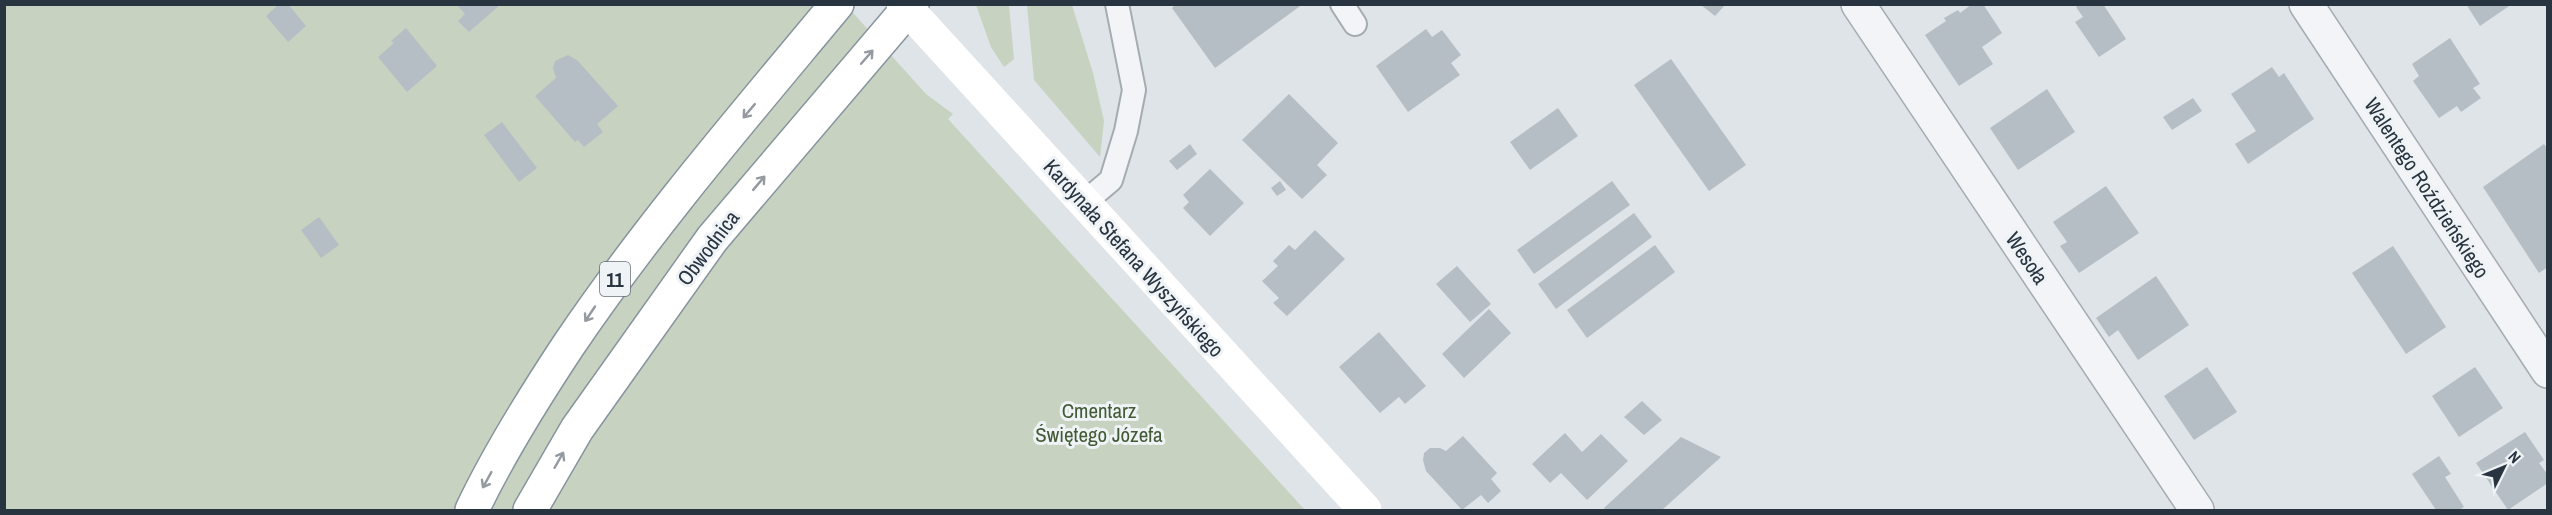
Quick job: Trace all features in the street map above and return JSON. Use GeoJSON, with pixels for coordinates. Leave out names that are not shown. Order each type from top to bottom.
{"type":"FeatureCollection","features":[{"type":"Feature","properties":{"kind":"main road","name":"11"},"geometry":{"type":"LineString","coordinates":[[472,510],[529,405],[604,294],[667,211],[837,4]]}},
{"type":"Feature","properties":{"kind":"main road","name":"Kardynała Stefana Wyszyńskiego"},"geometry":{"type":"LineString","coordinates":[[908,6],[1212,345],[1365,510]]}},
{"type":"Feature","properties":{"kind":"main road","name":"Obwodnica"},"geometry":{"type":"LineString","coordinates":[[530,510],[577,429],[712,239],[908,6]]}},
{"type":"Feature","properties":{"kind":"street","name":"Wesoła"},"geometry":{"type":"LineString","coordinates":[[1858,4],[2197,510]]}},
{"type":"Feature","properties":{"kind":"street","name":"Walentego Roździeńskiego"},"geometry":{"type":"LineString","coordinates":[[2306,4],[2547,371]]}},
{"type":"Feature","properties":{"kind":"lane"},"geometry":{"type":"LineString","coordinates":[[1086,202],[1111,180],[1126,131],[1134,90],[1117,4]]}},
{"type":"Feature","properties":{"kind":"lane"},"geometry":{"type":"LineString","coordinates":[[1342,4],[1355,24]]}},
{"type":"Feature","properties":{"kind":"green space","name":"Cmentarz Świętego Józefa"},"geometry":{"type":"Polygon","coordinates":[[[4,5],[846,5],[926,94],[953,114],[948,119],[1305,510],[5,510],[4,5]]]}},
{"type":"Feature","properties":{"kind":"green space"},"geometry":{"type":"Polygon","coordinates":[[[976,5],[1009,5],[1014,59],[1004,67],[991,47],[976,5]]]}},
{"type":"Feature","properties":{"kind":"green space"},"geometry":{"type":"Polygon","coordinates":[[[1027,5],[1072,5],[1093,73],[1104,121],[1100,157],[1034,80],[1027,5]]]}},
{"type":"Feature","properties":{"kind":"building"},"geometry":{"type":"Polygon","coordinates":[[[279,4],[288,4],[306,26],[288,42],[266,16],[279,4]]]}},
{"type":"Feature","properties":{"kind":"building"},"geometry":{"type":"Polygon","coordinates":[[[1176,4],[1303,4],[1215,68],[1172,8],[1176,4]]]}},
{"type":"Feature","properties":{"kind":"building"},"geometry":{"type":"Polygon","coordinates":[[[1972,4],[1983,4],[2002,33],[1982,47],[1993,64],[1959,86],[1925,35],[1946,21],[1944,18],[1958,10],[1960,13],[1972,4]]]}},
{"type":"Feature","properties":{"kind":"building"},"geometry":{"type":"Polygon","coordinates":[[[2080,4],[2103,4],[2126,39],[2099,57],[2075,22],[2083,17],[2076,7],[2080,4]]]}},
{"type":"Feature","properties":{"kind":"building"},"geometry":{"type":"Polygon","coordinates":[[[2466,4],[2512,4],[2480,26],[2466,4]]]}},
{"type":"Feature","properties":{"kind":"building"},"geometry":{"type":"Polygon","coordinates":[[[457,5],[500,5],[469,32],[458,21],[465,14],[457,5]]]}},
{"type":"Feature","properties":{"kind":"building"},"geometry":{"type":"Polygon","coordinates":[[[1701,5],[1725,5],[1715,16],[1701,5]]]}},
{"type":"Feature","properties":{"kind":"building"},"geometry":{"type":"Polygon","coordinates":[[[406,28],[437,66],[407,92],[378,57],[406,28]]]}},
{"type":"Feature","properties":{"kind":"building"},"geometry":{"type":"Polygon","coordinates":[[[1426,29],[1432,37],[1442,30],[1461,55],[1451,63],[1460,75],[1408,112],[1376,66],[1426,29]]]}},
{"type":"Feature","properties":{"kind":"building"},"geometry":{"type":"Polygon","coordinates":[[[2450,38],[2480,84],[2473,88],[2481,98],[2461,112],[2457,106],[2439,118],[2413,81],[2419,76],[2412,64],[2450,38]]]}},
{"type":"Feature","properties":{"kind":"building"},"geometry":{"type":"Polygon","coordinates":[[[568,55],[577,60],[618,106],[597,124],[603,132],[584,147],[578,140],[575,142],[535,96],[556,78],[553,68],[555,61],[568,55]]]}},
{"type":"Feature","properties":{"kind":"building"},"geometry":{"type":"Polygon","coordinates":[[[1671,59],[1746,165],[1709,191],[1634,85],[1671,59]]]}},
{"type":"Feature","properties":{"kind":"building"},"geometry":{"type":"Polygon","coordinates":[[[2272,67],[2279,77],[2284,73],[2314,119],[2248,164],[2235,144],[2256,131],[2231,94],[2272,67]]]}},
{"type":"Feature","properties":{"kind":"building"},"geometry":{"type":"Polygon","coordinates":[[[2047,89],[2075,132],[2018,170],[1990,128],[2047,89]]]}},
{"type":"Feature","properties":{"kind":"building"},"geometry":{"type":"Polygon","coordinates":[[[1289,94],[1338,143],[1317,165],[1327,175],[1302,199],[1242,140],[1289,94]]]}},
{"type":"Feature","properties":{"kind":"building"},"geometry":{"type":"Polygon","coordinates":[[[2193,98],[2202,111],[2172,130],[2163,117],[2193,98]]]}},
{"type":"Feature","properties":{"kind":"building"},"geometry":{"type":"Polygon","coordinates":[[[1558,108],[1578,136],[1530,170],[1510,142],[1558,108]]]}},
{"type":"Feature","properties":{"kind":"building"},"geometry":{"type":"Polygon","coordinates":[[[502,122],[537,168],[519,182],[484,135],[502,122]]]}},
{"type":"Feature","properties":{"kind":"building"},"geometry":{"type":"Polygon","coordinates":[[[1190,144],[1197,154],[1177,170],[1169,161],[1190,144]]]}},
{"type":"Feature","properties":{"kind":"building"},"geometry":{"type":"Polygon","coordinates":[[[2544,144],[2548,149],[2548,267],[2539,273],[2483,187],[2544,144]]]}},
{"type":"Feature","properties":{"kind":"building"},"geometry":{"type":"Polygon","coordinates":[[[1210,169],[1244,203],[1210,236],[1183,208],[1189,202],[1183,195],[1210,169]]]}},
{"type":"Feature","properties":{"kind":"building"},"geometry":{"type":"Polygon","coordinates":[[[1280,181],[1286,190],[1277,196],[1271,188],[1280,181]]]}},
{"type":"Feature","properties":{"kind":"building"},"geometry":{"type":"Polygon","coordinates":[[[1612,181],[1630,205],[1534,274],[1517,250],[1612,181]]]}},
{"type":"Feature","properties":{"kind":"building"},"geometry":{"type":"Polygon","coordinates":[[[2106,186],[2139,233],[2079,273],[2060,246],[2067,242],[2053,222],[2106,186]]]}},
{"type":"Feature","properties":{"kind":"building"},"geometry":{"type":"Polygon","coordinates":[[[1634,213],[1652,237],[1556,309],[1538,284],[1634,213]]]}},
{"type":"Feature","properties":{"kind":"building"},"geometry":{"type":"Polygon","coordinates":[[[319,217],[339,245],[321,258],[301,230],[319,217]]]}},
{"type":"Feature","properties":{"kind":"building"},"geometry":{"type":"Polygon","coordinates":[[[1315,230],[1345,259],[1287,316],[1273,303],[1279,298],[1262,281],[1278,266],[1273,261],[1289,245],[1295,250],[1315,230]]]}},
{"type":"Feature","properties":{"kind":"building"},"geometry":{"type":"Polygon","coordinates":[[[1655,245],[1675,272],[1587,338],[1567,310],[1655,245]]]}},
{"type":"Feature","properties":{"kind":"building"},"geometry":{"type":"Polygon","coordinates":[[[2393,246],[2446,327],[2406,354],[2352,273],[2393,246]]]}},
{"type":"Feature","properties":{"kind":"building"},"geometry":{"type":"Polygon","coordinates":[[[1457,266],[1491,304],[1470,322],[1436,284],[1457,266]]]}},
{"type":"Feature","properties":{"kind":"building"},"geometry":{"type":"Polygon","coordinates":[[[2156,276],[2189,325],[2138,360],[2118,330],[2109,337],[2096,318],[2156,276]]]}},
{"type":"Feature","properties":{"kind":"building"},"geometry":{"type":"Polygon","coordinates":[[[1489,309],[1511,333],[1464,378],[1442,354],[1489,309]]]}},
{"type":"Feature","properties":{"kind":"building"},"geometry":{"type":"Polygon","coordinates":[[[1379,332],[1426,386],[1405,404],[1399,397],[1380,413],[1339,367],[1379,332]]]}},
{"type":"Feature","properties":{"kind":"building"},"geometry":{"type":"Polygon","coordinates":[[[2207,367],[2237,412],[2194,440],[2164,396],[2207,367]]]}},
{"type":"Feature","properties":{"kind":"building"},"geometry":{"type":"Polygon","coordinates":[[[2475,367],[2503,408],[2459,437],[2432,396],[2475,367]]]}},
{"type":"Feature","properties":{"kind":"building"},"geometry":{"type":"Polygon","coordinates":[[[1642,401],[1662,420],[1644,435],[1624,417],[1642,401]]]}},
{"type":"Feature","properties":{"kind":"building"},"geometry":{"type":"Polygon","coordinates":[[[2525,432],[2544,460],[2539,463],[2548,475],[2548,483],[2508,510],[2476,463],[2525,432]]]}},
{"type":"Feature","properties":{"kind":"building"},"geometry":{"type":"Polygon","coordinates":[[[1565,433],[1582,452],[1601,434],[1628,461],[1587,500],[1561,473],[1550,483],[1532,464],[1565,433]]]}},
{"type":"Feature","properties":{"kind":"building"},"geometry":{"type":"Polygon","coordinates":[[[1463,436],[1497,473],[1491,479],[1501,491],[1488,503],[1481,495],[1462,510],[1426,471],[1423,460],[1424,453],[1430,448],[1440,448],[1446,451],[1463,436]]]}},
{"type":"Feature","properties":{"kind":"building"},"geometry":{"type":"Polygon","coordinates":[[[1681,437],[1721,457],[1662,510],[1606,510],[1604,508],[1681,437]]]}},
{"type":"Feature","properties":{"kind":"building"},"geometry":{"type":"Polygon","coordinates":[[[2439,456],[2451,474],[2445,477],[2464,507],[2459,510],[2436,510],[2412,474],[2439,456]]]}}]}
